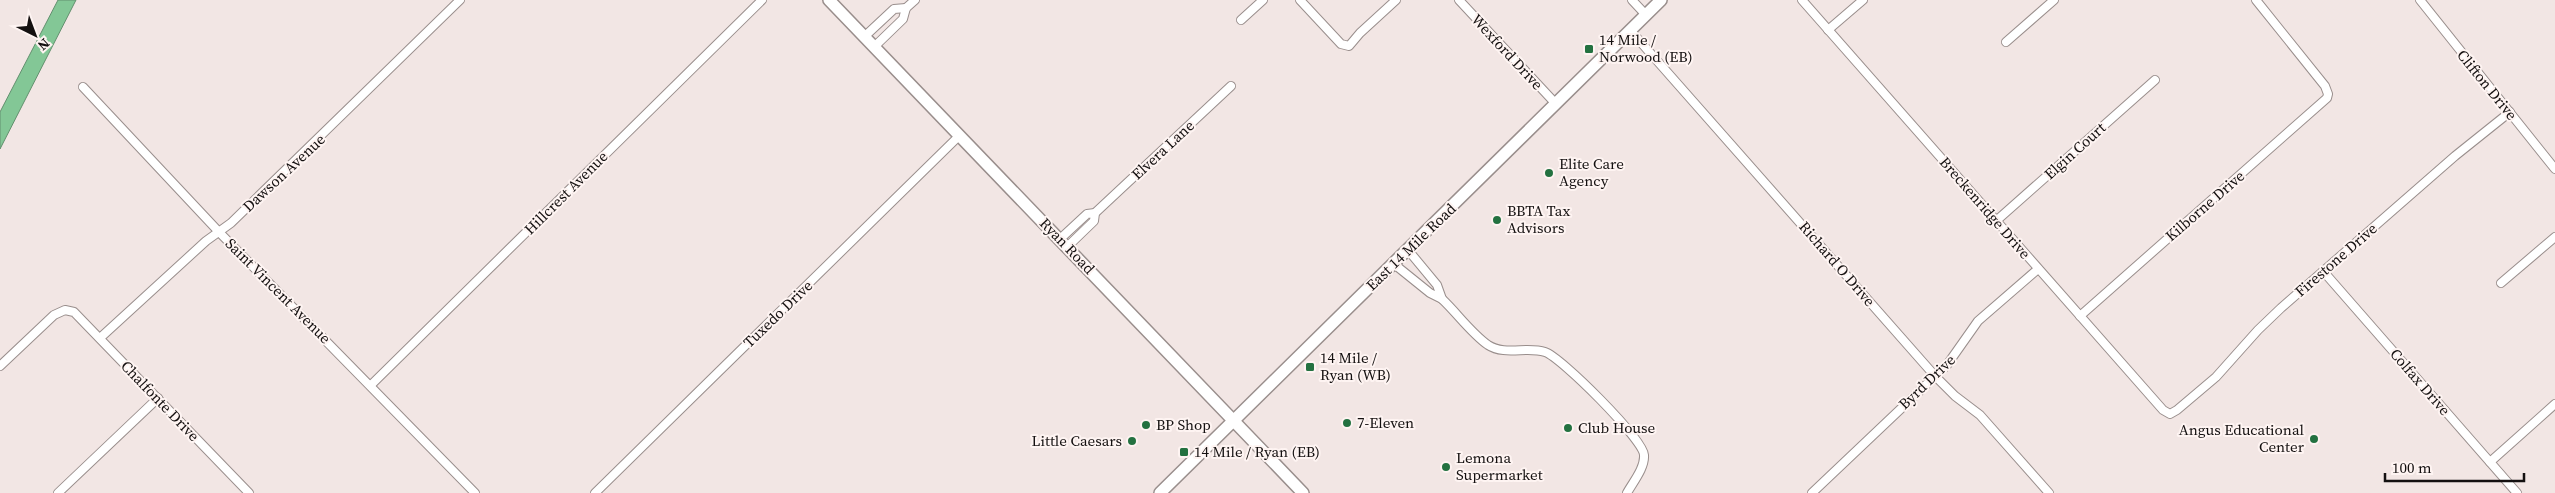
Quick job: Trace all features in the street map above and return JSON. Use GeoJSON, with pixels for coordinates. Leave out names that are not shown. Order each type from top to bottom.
{"type":"FeatureCollection","features":[{"type":"Feature","properties":{"kind":"main road","name":"Ryan Road"},"geometry":{"type":"LineString","coordinates":[[829,0],[1303,493]]}},
{"type":"Feature","properties":{"kind":"main road","name":"East 14 Mile Road"},"geometry":{"type":"LineString","coordinates":[[1160,493],[1661,0]]}},
{"type":"Feature","properties":{"kind":"street","name":"Dawson Avenue"},"geometry":{"type":"LineString","coordinates":[[100,338],[320,139],[460,0]]}},
{"type":"Feature","properties":{"kind":"street","name":"Hillcrest Avenue"},"geometry":{"type":"LineString","coordinates":[[371,385],[762,0]]}},
{"type":"Feature","properties":{"kind":"street"},"geometry":{"type":"LineString","coordinates":[[874,47],[903,18],[906,8],[915,0]]}},
{"type":"Feature","properties":{"kind":"street"},"geometry":{"type":"LineString","coordinates":[[1241,20],[1263,0]]}},
{"type":"Feature","properties":{"kind":"street"},"geometry":{"type":"LineString","coordinates":[[1300,0],[1341,44],[1350,46],[1360,33],[1396,0]]}},
{"type":"Feature","properties":{"kind":"street","name":"Wexford Drive"},"geometry":{"type":"LineString","coordinates":[[1459,0],[1556,104]]}},
{"type":"Feature","properties":{"kind":"street"},"geometry":{"type":"LineString","coordinates":[[1632,0],[1646,15]]}},
{"type":"Feature","properties":{"kind":"street","name":"Breckenridge Drive"},"geometry":{"type":"LineString","coordinates":[[1802,0],[2162,410],[2170,414]]}},
{"type":"Feature","properties":{"kind":"street"},"geometry":{"type":"LineString","coordinates":[[1828,30],[1863,0]]}},
{"type":"Feature","properties":{"kind":"street"},"geometry":{"type":"LineString","coordinates":[[2006,42],[2054,0]]}},
{"type":"Feature","properties":{"kind":"street","name":"Kilborne Drive"},"geometry":{"type":"LineString","coordinates":[[2080,316],[2324,102],[2328,94],[2325,86],[2256,0]]}},
{"type":"Feature","properties":{"kind":"street","name":"Clifton Drive"},"geometry":{"type":"LineString","coordinates":[[2420,0],[2555,169]]}},
{"type":"Feature","properties":{"kind":"street"},"geometry":{"type":"LineString","coordinates":[[864,37],[894,9],[906,8]]}},
{"type":"Feature","properties":{"kind":"street","name":"Richard O Drive"},"geometry":{"type":"LineString","coordinates":[[1630,30],[1935,376],[1955,396],[1980,415],[2049,493]]}},
{"type":"Feature","properties":{"kind":"street","name":"Elgin Court"},"geometry":{"type":"LineString","coordinates":[[1996,221],[2155,80]]}},
{"type":"Feature","properties":{"kind":"street","name":"Elvera Lane"},"geometry":{"type":"LineString","coordinates":[[1064,243],[1087,214],[1095,213],[1231,86]]}},
{"type":"Feature","properties":{"kind":"street","name":"Saint Vincent Avenue"},"geometry":{"type":"LineString","coordinates":[[83,87],[219,232],[475,493]]}},
{"type":"Feature","properties":{"kind":"street","name":"Firestone Drive"},"geometry":{"type":"LineString","coordinates":[[2170,414],[2178,410],[2216,377],[2265,322],[2456,156],[2510,112]]}},
{"type":"Feature","properties":{"kind":"street","name":"Tuxedo Drive"},"geometry":{"type":"LineString","coordinates":[[595,493],[960,135]]}},
{"type":"Feature","properties":{"kind":"street"},"geometry":{"type":"LineString","coordinates":[[2501,283],[2555,237]]}},
{"type":"Feature","properties":{"kind":"street"},"geometry":{"type":"LineString","coordinates":[[1408,250],[1436,285],[1442,299]]}},
{"type":"Feature","properties":{"kind":"street"},"geometry":{"type":"LineString","coordinates":[[1394,264],[1430,293],[1442,299],[1482,340],[1494,348],[1540,350],[1560,360],[1638,440],[1644,455],[1639,473],[1627,493]]}},
{"type":"Feature","properties":{"kind":"street","name":"Byrd Drive"},"geometry":{"type":"LineString","coordinates":[[1812,493],[1953,358],[1978,321],[2038,268]]}},
{"type":"Feature","properties":{"kind":"street","name":"Colfax Drive"},"geometry":{"type":"LineString","coordinates":[[2323,271],[2517,493]]}},
{"type":"Feature","properties":{"kind":"street","name":"Chalfonte Drive"},"geometry":{"type":"LineString","coordinates":[[0,366],[54,315],[60,311],[70,310],[79,315],[249,493]]}},
{"type":"Feature","properties":{"kind":"street"},"geometry":{"type":"LineString","coordinates":[[58,493],[158,398]]}},
{"type":"Feature","properties":{"kind":"street"},"geometry":{"type":"LineString","coordinates":[[2490,462],[2555,404]]}},
{"type":"Feature","properties":{"kind":"shaded area"},"geometry":{"type":"Polygon","coordinates":[[[58,0],[76,0],[0,149],[0,112],[58,0]]]}},
{"type":"Feature","properties":{"kind":"place","name":"14 Mile / Norwood (EB)"},"geometry":{"type":"Point","coordinates":[1589,49]}},
{"type":"Feature","properties":{"kind":"place","name":"Elite Care Agency"},"geometry":{"type":"Point","coordinates":[1549,173]}},
{"type":"Feature","properties":{"kind":"place","name":"BBTA Tax Advisors"},"geometry":{"type":"Point","coordinates":[1497,220]}},
{"type":"Feature","properties":{"kind":"place","name":"14 Mile / Ryan (WB)"},"geometry":{"type":"Point","coordinates":[1310,367]}},
{"type":"Feature","properties":{"kind":"place","name":"7-Eleven"},"geometry":{"type":"Point","coordinates":[1347,423]}},
{"type":"Feature","properties":{"kind":"place","name":"BP Shop"},"geometry":{"type":"Point","coordinates":[1146,425]}},
{"type":"Feature","properties":{"kind":"place","name":"Club House"},"geometry":{"type":"Point","coordinates":[1568,428]}},
{"type":"Feature","properties":{"kind":"place","name":"Angus Educational Center"},"geometry":{"type":"Point","coordinates":[2314,439]}},
{"type":"Feature","properties":{"kind":"place","name":"Little Caesars"},"geometry":{"type":"Point","coordinates":[1132,441]}},
{"type":"Feature","properties":{"kind":"place","name":"14 Mile / Ryan (EB)"},"geometry":{"type":"Point","coordinates":[1184,452]}},
{"type":"Feature","properties":{"kind":"place","name":"Lemona Supermarket"},"geometry":{"type":"Point","coordinates":[1446,467]}}]}
